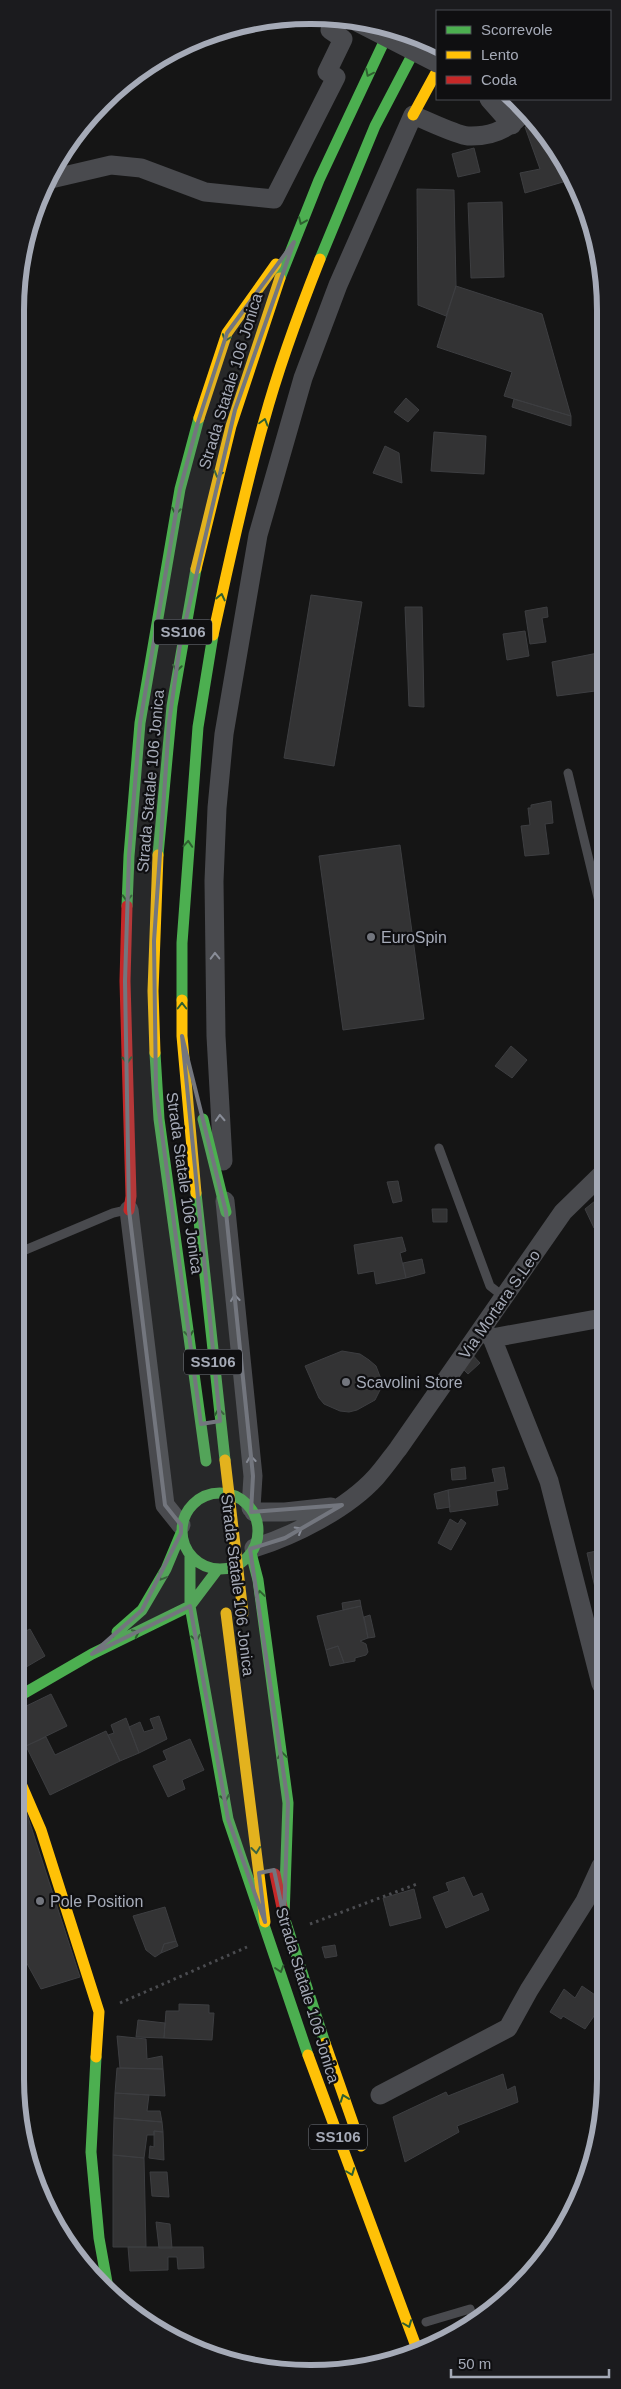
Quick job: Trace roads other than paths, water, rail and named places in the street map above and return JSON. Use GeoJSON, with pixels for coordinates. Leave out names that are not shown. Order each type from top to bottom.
{"type":"FeatureCollection","features":[{"type":"Feature","properties":{"kind":"main road","name":"Strada Statale 106 Jonica"},"geometry":{"type":"LineString","coordinates":[[212,1508],[156,1089],[154,941],[161,806],[169,723],[180,644],[211,500],[240,392],[260,331],[294,242],[348,115],[387,35]]}},
{"type":"Feature","properties":{"kind":"main road","name":"Strada Statale 106 Jonica"},"geometry":{"type":"LineString","coordinates":[[244,1618],[202,1264],[182,1036],[182,943],[198,727],[210,648],[241,508],[290,340],[322,254],[375,126],[417,45]]}},
{"type":"Feature","properties":{"kind":"main road"},"geometry":{"type":"LineString","coordinates":[[413,115],[436,74]]}},
{"type":"Feature","properties":{"kind":"main road"},"geometry":{"type":"LineString","coordinates":[[129,1210],[125,980],[129,856],[140,724],[162,591],[180,489],[198,422],[227,333],[265,277],[294,242]]}},
{"type":"Feature","properties":{"kind":"main road"},"geometry":{"type":"LineString","coordinates":[[182,1036],[226,1212]]}},
{"type":"Feature","properties":{"kind":"main road"},"geometry":{"type":"LineString","coordinates":[[92,1654],[142,1610],[166,1569],[181,1529],[183,1517],[194,1502],[210,1493],[228,1493],[237,1496],[252,1510],[258,1530],[253,1551],[288,1803],[284,1917]]}},
{"type":"Feature","properties":{"kind":"main road"},"geometry":{"type":"LineString","coordinates":[[181,1529],[184,1545],[190,1555],[202,1565],[218,1569],[233,1567],[253,1551]]}},
{"type":"Feature","properties":{"kind":"main road"},"geometry":{"type":"LineString","coordinates":[[190,1555],[190,1606],[228,1820],[265,1922]]}},
{"type":"Feature","properties":{"kind":"main road","name":"Strada Statale 106 Jonica"},"geometry":{"type":"LineString","coordinates":[[218,1556],[222,1585]]}},
{"type":"Feature","properties":{"kind":"main road"},"geometry":{"type":"LineString","coordinates":[[24,1693],[92,1654],[190,1606],[218,1569]]}},
{"type":"Feature","properties":{"kind":"main road","name":"Strada Statale 106 Jonica"},"geometry":{"type":"LineString","coordinates":[[225,1609],[265,1922],[319,2088],[415,2345]]}},
{"type":"Feature","properties":{"kind":"main road"},"geometry":{"type":"LineString","coordinates":[[24,1791],[41,1830],[99,2012],[91,2152],[99,2238],[106,2279]]}},
{"type":"Feature","properties":{"kind":"main road","name":"Strada Statale 106 Jonica"},"geometry":{"type":"LineString","coordinates":[[273,1862],[284,1917],[338,2083],[365,2156]]}},
{"type":"Feature","properties":{"kind":"main road"},"geometry":{"type":"LineString","coordinates":[[424,2318],[431,2335]]}},
{"type":"Feature","properties":{"kind":"street"},"geometry":{"type":"LineString","coordinates":[[56,178],[111,165],[141,168],[204,192],[274,199],[336,77],[327,72],[343,38],[330,30],[333,24]]}},
{"type":"Feature","properties":{"kind":"street"},"geometry":{"type":"LineString","coordinates":[[376,32],[436,62]]}},
{"type":"Feature","properties":{"kind":"street"},"geometry":{"type":"LineString","coordinates":[[490,100],[512,124]]}},
{"type":"Feature","properties":{"kind":"street"},"geometry":{"type":"LineString","coordinates":[[342,1505],[293,1512],[252,1510],[253,1476],[226,1212],[216,1036],[214,881],[217,808],[224,734],[258,535],[303,378],[338,285],[413,115],[467,136],[502,131],[520,116]]}},
{"type":"Feature","properties":{"kind":"street","name":"Via Mortara S.Leo"},"geometry":{"type":"LineString","coordinates":[[253,1551],[285,1538],[342,1505],[375,1478],[487,1333],[504,1297],[563,1212],[597,1179]]}},
{"type":"Feature","properties":{"kind":"street"},"geometry":{"type":"LineString","coordinates":[[129,1210],[165,1506],[181,1529]]}},
{"type":"Feature","properties":{"kind":"street"},"geometry":{"type":"LineString","coordinates":[[597,1319],[487,1333],[550,1481],[597,1668]]}},
{"type":"Feature","properties":{"kind":"street"},"geometry":{"type":"LineString","coordinates":[[380,2094],[508,2028],[529,1990],[585,1901],[597,1875]]}},
{"type":"Feature","properties":{"kind":"lane"},"geometry":{"type":"LineString","coordinates":[[568,773],[597,893]]}},
{"type":"Feature","properties":{"kind":"lane"},"geometry":{"type":"LineString","coordinates":[[439,1148],[490,1286],[504,1297]]}},
{"type":"Feature","properties":{"kind":"lane"},"geometry":{"type":"LineString","coordinates":[[24,1250],[113,1213],[129,1210]]}},
{"type":"Feature","properties":{"kind":"lane"},"geometry":{"type":"LineString","coordinates":[[424,2318],[470,2309],[472,2315]]}},
{"type":"Feature","properties":{"kind":"place","name":"EuroSpin"},"geometry":{"type":"Point","coordinates":[371,937]}},
{"type":"Feature","properties":{"kind":"place","name":"Scavolini Store"},"geometry":{"type":"Point","coordinates":[346,1382]}},
{"type":"Feature","properties":{"kind":"place","name":"Pole Position"},"geometry":{"type":"Point","coordinates":[40,1901]}}]}
